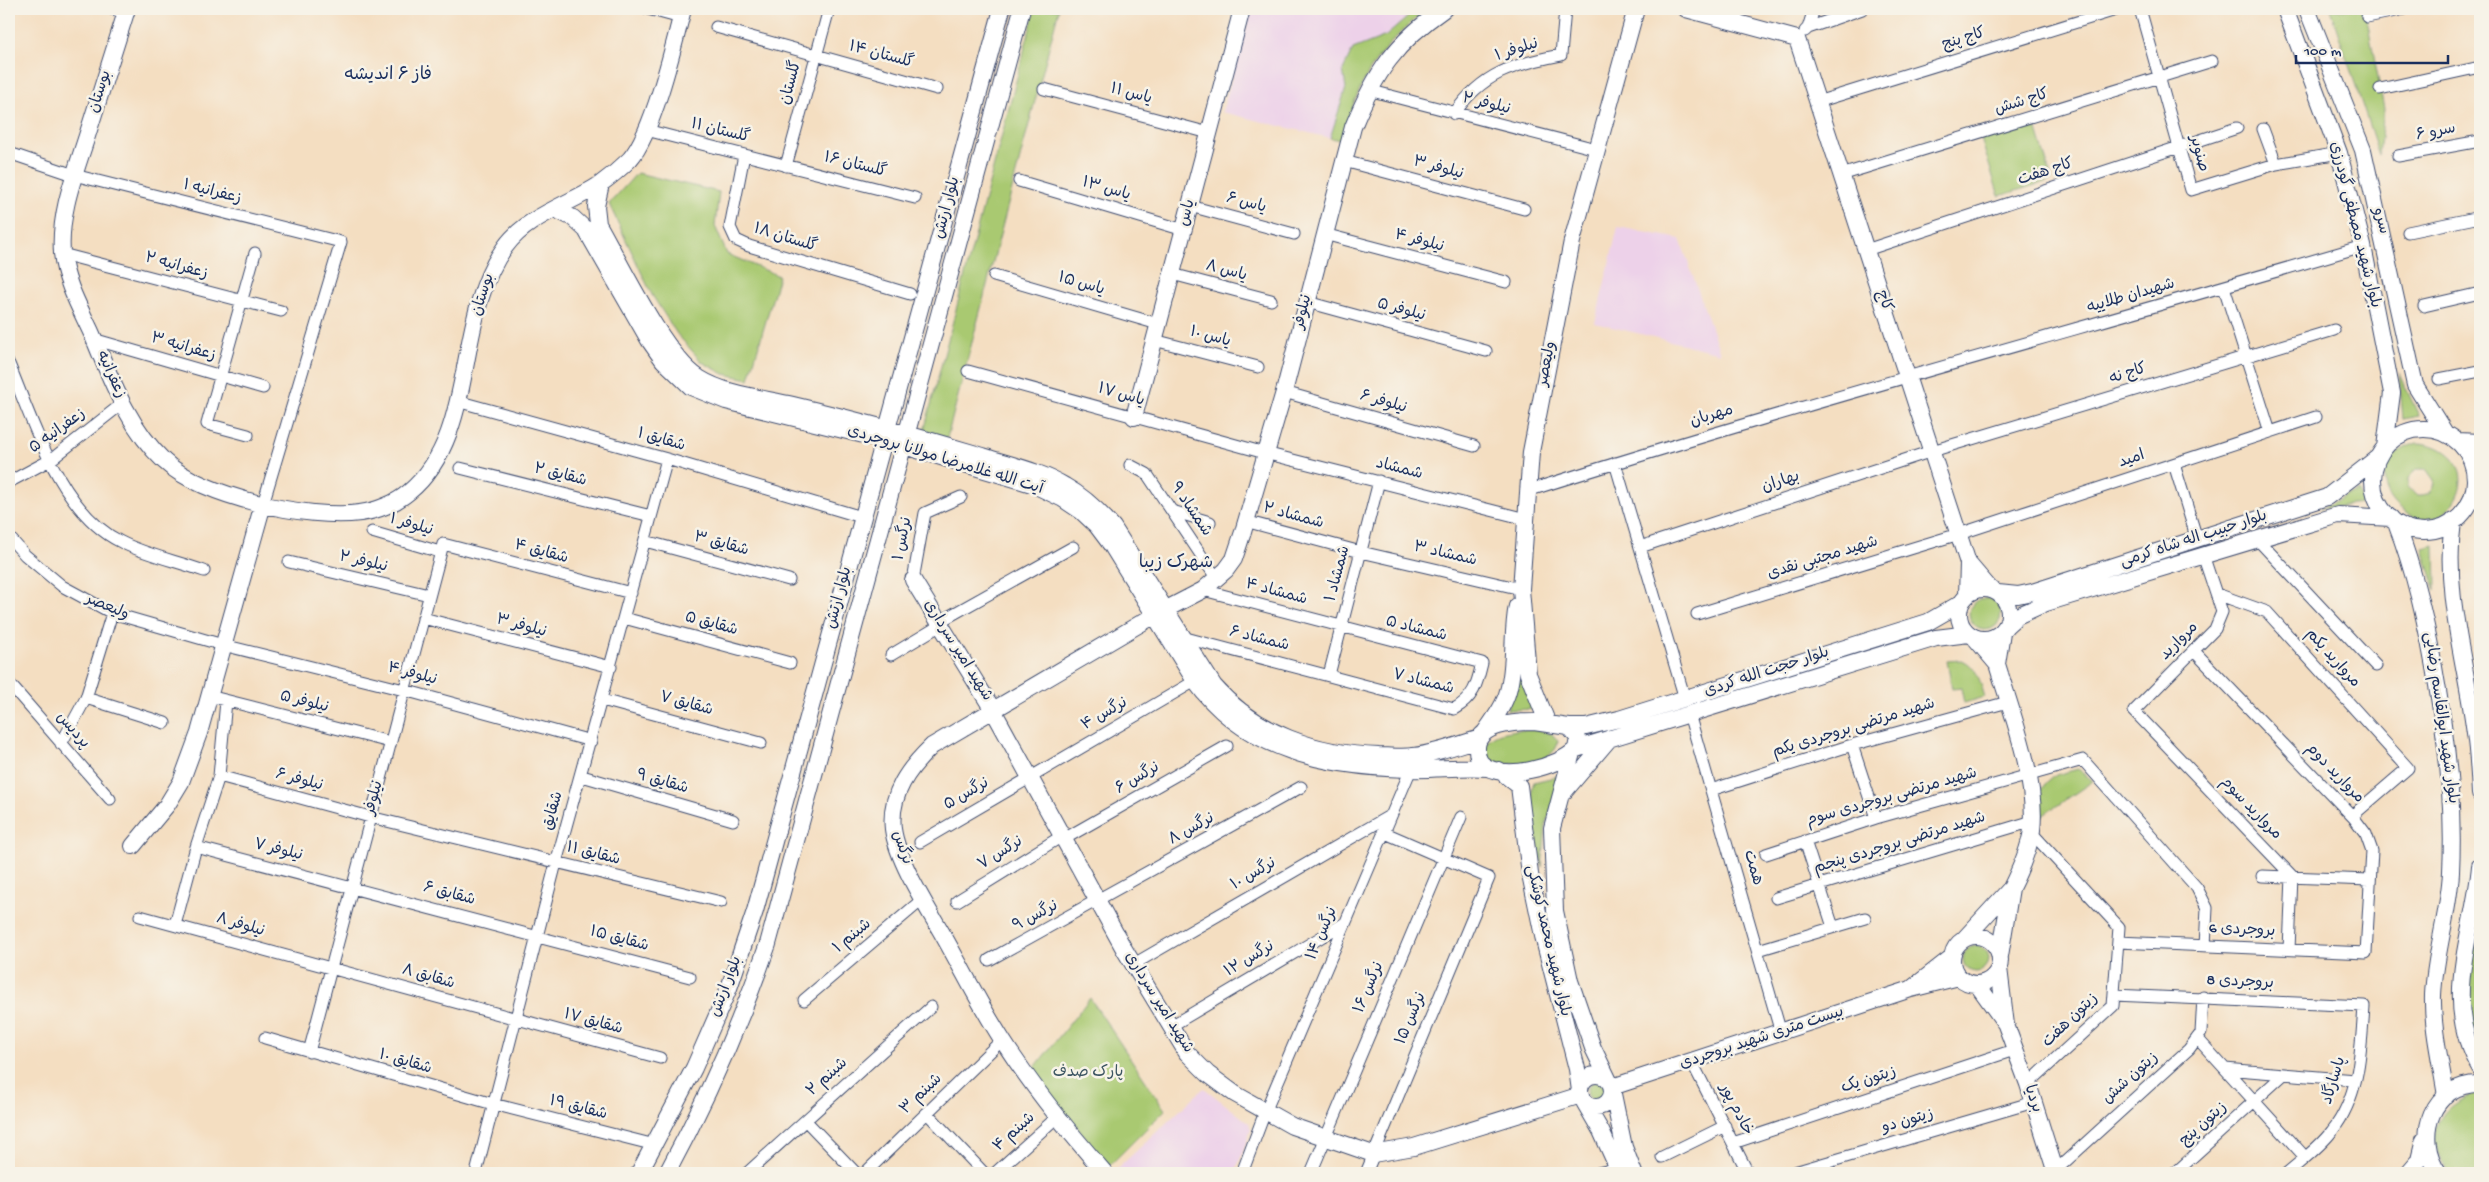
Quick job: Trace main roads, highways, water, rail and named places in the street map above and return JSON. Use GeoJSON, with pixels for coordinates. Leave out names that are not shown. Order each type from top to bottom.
{"type":"FeatureCollection","features":[{"type":"Feature","properties":{"kind":"main road"},"geometry":{"type":"LineString","coordinates":[[1002,9],[1021,11]]}},
{"type":"Feature","properties":{"kind":"main road","name":"بلوار ارتش"},"geometry":{"type":"LineString","coordinates":[[639,1173],[694,1068],[729,988],[749,928],[1002,9]]}},
{"type":"Feature","properties":{"kind":"main road","name":"یاس"},"geometry":{"type":"LineString","coordinates":[[1134,417],[1242,9]]}},
{"type":"Feature","properties":{"kind":"main road","name":"نیلوفر"},"geometry":{"type":"LineString","coordinates":[[1160,613],[1202,590],[1217,579],[1234,558],[1284,392],[1353,127],[1368,90],[1394,51],[1444,9]]}},
{"type":"Feature","properties":{"kind":"main road","name":"ولیعصر"},"geometry":{"type":"LineString","coordinates":[[1548,724],[1528,674],[1521,589],[1531,452],[1572,241],[1636,9]]}},
{"type":"Feature","properties":{"kind":"main road","name":"کاج"},"geometry":{"type":"LineString","coordinates":[[1686,9],[1803,33],[1817,102],[1968,563],[1964,599]]}},
{"type":"Feature","properties":{"kind":"main road","name":"بلوار شهید مصطفی گودرزی"},"geometry":{"type":"LineString","coordinates":[[2285,9],[2339,153],[2362,246],[2392,394],[2381,452]]}},
{"type":"Feature","properties":{"kind":"main road","name":"سرو"},"geometry":{"type":"LineString","coordinates":[[2307,9],[2363,150],[2415,385],[2451,437]]}},
{"type":"Feature","properties":{"kind":"main road","name":"بوستان"},"geometry":{"type":"LineString","coordinates":[[74,175],[122,10]]}},
{"type":"Feature","properties":{"kind":"main road","name":"بلوار ارتش"},"geometry":{"type":"LineString","coordinates":[[667,1173],[714,1083],[768,944],[1021,11]]}},
{"type":"Feature","properties":{"kind":"main road","name":"بوستان"},"geometry":{"type":"LineString","coordinates":[[263,504],[304,513],[337,515],[364,513],[399,500],[421,481],[440,453],[446,439],[457,401],[471,337],[493,268],[506,246],[517,234],[555,209],[600,184],[632,158],[646,130],[682,13]]}},
{"type":"Feature","properties":{"kind":"main road","name":"زعفرانیه"},"geometry":{"type":"LineString","coordinates":[[74,175],[64,218],[62,254],[72,292],[123,404],[139,432],[174,470],[220,491],[263,504]]}},
{"type":"Feature","properties":{"kind":"main road","name":"آیت الله غلامرضا مولانا بروجردی"},"geometry":{"type":"LineString","coordinates":[[600,184],[596,206],[604,247],[649,340],[663,360],[691,387],[726,401],[904,438],[1032,484],[1063,500],[1097,526],[1141,581],[1160,613],[1195,681],[1209,700],[1225,715],[1270,744],[1320,761],[1353,766],[1411,763],[1482,736]]}},
{"type":"Feature","properties":{"kind":"main road","name":"آیت الله غلامرضا مولانا بروجردی"},"geometry":{"type":"LineString","coordinates":[[555,209],[573,218],[604,247]]}},
{"type":"Feature","properties":{"kind":"main road"},"geometry":{"type":"LineString","coordinates":[[2451,437],[2466,450],[2472,462],[2477,486],[2463,512],[2453,521],[2431,530],[2407,528],[2394,521],[2382,509],[2374,490],[2373,471],[2381,452],[2406,432],[2432,430],[2451,437],[2480,442]]}},
{"type":"Feature","properties":{"kind":"main road","name":"بلوار حبیب اله شاه کرمی"},"geometry":{"type":"LineString","coordinates":[[1995,592],[2018,595],[2032,592],[2327,497],[2381,452]]}},
{"type":"Feature","properties":{"kind":"main road"},"geometry":{"type":"LineString","coordinates":[[133,846],[167,805],[181,782],[199,734],[263,504]]}},
{"type":"Feature","properties":{"kind":"main road","name":"بلوار حبیب اله شاه کرمی"},"geometry":{"type":"LineString","coordinates":[[2004,629],[2017,616],[2046,603],[2338,514],[2394,521]]}},
{"type":"Feature","properties":{"kind":"main road","name":"بلوار شهید ابوالقاسم رضایی"},"geometry":{"type":"LineString","coordinates":[[2394,521],[2408,553],[2429,636],[2446,739],[2452,799],[2449,895],[2437,956],[2433,996],[2446,1096]]}},
{"type":"Feature","properties":{"kind":"main road","name":"بلوار شهید ابوالقاسم رضایی"},"geometry":{"type":"LineString","coordinates":[[2453,521],[2449,550],[2452,607],[2475,732],[2480,794]]}},
{"type":"Feature","properties":{"kind":"main road","name":"کاج"},"geometry":{"type":"LineString","coordinates":[[1968,563],[1995,592]]}},
{"type":"Feature","properties":{"kind":"main road","name":"شهید امیر سرداری"},"geometry":{"type":"LineString","coordinates":[[913,580],[993,710],[1098,902],[1170,1026],[1187,1053],[1208,1074],[1235,1094],[1292,1126],[1324,1139],[1373,1154],[1414,1147],[1581,1094]]}},
{"type":"Feature","properties":{"kind":"main road"},"geometry":{"type":"LineString","coordinates":[[1482,736],[1509,723],[1548,724],[1569,727],[1578,738],[1574,751],[1541,768],[1530,771],[1494,769],[1478,757],[1477,746],[1482,736],[1501,708],[1508,692],[1512,669],[1513,625],[1521,589]]}},
{"type":"Feature","properties":{"kind":"main road"},"geometry":{"type":"LineString","coordinates":[[1977,984],[1990,979],[1999,962],[2011,888],[2024,857],[2032,827],[2028,776],[1997,664],[1960,623],[1959,610],[1964,599],[1977,590],[1995,592],[2007,604],[2009,619],[2004,629],[1997,664]]}},
{"type":"Feature","properties":{"kind":"main road","name":"بلوار حجت الله کردی"},"geometry":{"type":"LineString","coordinates":[[1574,751],[1687,706],[1928,622],[1964,599]]}},
{"type":"Feature","properties":{"kind":"main road","name":"آیت الله غلامرضا مولانا بروجردی"},"geometry":{"type":"LineString","coordinates":[[1160,613],[1182,637],[1204,673],[1224,697],[1247,716],[1278,734],[1312,747],[1351,754],[1449,767],[1494,769]]}},
{"type":"Feature","properties":{"kind":"main road","name":"نرگس"},"geometry":{"type":"LineString","coordinates":[[1105,1173],[1056,1118],[1002,1040],[923,899],[900,853],[893,830],[893,816],[898,788],[918,760],[932,746],[1160,613]]}},
{"type":"Feature","properties":{"kind":"main road"},"geometry":{"type":"LineString","coordinates":[[1972,636],[1990,638],[2004,629]]}},
{"type":"Feature","properties":{"kind":"main road","name":"بلوار حجت الله کردی"},"geometry":{"type":"LineString","coordinates":[[1569,727],[1600,724],[1687,706],[1936,638],[1972,636]]}},
{"type":"Feature","properties":{"kind":"main road"},"geometry":{"type":"LineString","coordinates":[[1562,794],[1610,738]]}},
{"type":"Feature","properties":{"kind":"main road","name":"بلوار شهید محمد کوشکی"},"geometry":{"type":"LineString","coordinates":[[1574,751],[1552,828],[1555,911],[1570,981],[1593,1048],[1611,1086],[1624,1147],[1634,1173]]}},
{"type":"Feature","properties":{"kind":"main road","name":"بلوار شهید محمد کوشکی"},"geometry":{"type":"LineString","coordinates":[[1494,769],[1519,786],[1530,874],[1577,1069],[1581,1094],[1601,1131],[1619,1171]]}},
{"type":"Feature","properties":{"kind":"main road"},"geometry":{"type":"LineString","coordinates":[[2480,866],[2478,889],[2463,954],[2461,986],[2463,1019],[2468,1044],[2480,1068]]}},
{"type":"Feature","properties":{"kind":"main road"},"geometry":{"type":"LineString","coordinates":[[2006,1025],[1977,984],[1959,977],[1952,964],[1952,957],[1954,949],[2011,888]]}},
{"type":"Feature","properties":{"kind":"main road"},"geometry":{"type":"LineString","coordinates":[[1965,938],[1984,937],[1995,944],[1999,962],[2006,1025]]}},
{"type":"Feature","properties":{"kind":"main road","name":"بیست متری شهید بروجردی"},"geometry":{"type":"LineString","coordinates":[[1911,989],[1952,957]]}},
{"type":"Feature","properties":{"kind":"main road","name":"بیست متری شهید بروجردی"},"geometry":{"type":"LineString","coordinates":[[1611,1086],[1692,1062],[1911,989],[1959,977]]}},
{"type":"Feature","properties":{"kind":"main road","name":"بردیا"},"geometry":{"type":"LineString","coordinates":[[2006,1025],[2034,1102],[2053,1173]]}},
{"type":"Feature","properties":{"kind":"main road"},"geometry":{"type":"LineString","coordinates":[[1591,1076],[1601,1076],[1611,1086],[1607,1103],[1598,1107],[1589,1105],[1581,1094],[1583,1082],[1591,1076]]}},
{"type":"Feature","properties":{"kind":"main road"},"geometry":{"type":"LineString","coordinates":[[2408,1173],[2419,1160],[2426,1131],[2436,1106],[2446,1096],[2459,1088],[2480,1084]]}},
{"type":"Feature","properties":{"kind":"main road"},"geometry":{"type":"LineString","coordinates":[[2426,1131],[2426,1147],[2432,1163],[2439,1173]]}},
{"type":"Feature","properties":{"kind":"district","name":"فاز ۶ اندیشه"},"geometry":{"type":"Point","coordinates":[388,75]}},
{"type":"Feature","properties":{"kind":"district","name":"شهرک زیبا"},"geometry":{"type":"Point","coordinates":[1176,563]}},
{"type":"Feature","properties":{"kind":"park label","name":"پارک صدف"},"geometry":{"type":"Point","coordinates":[1088,1073]}}]}
